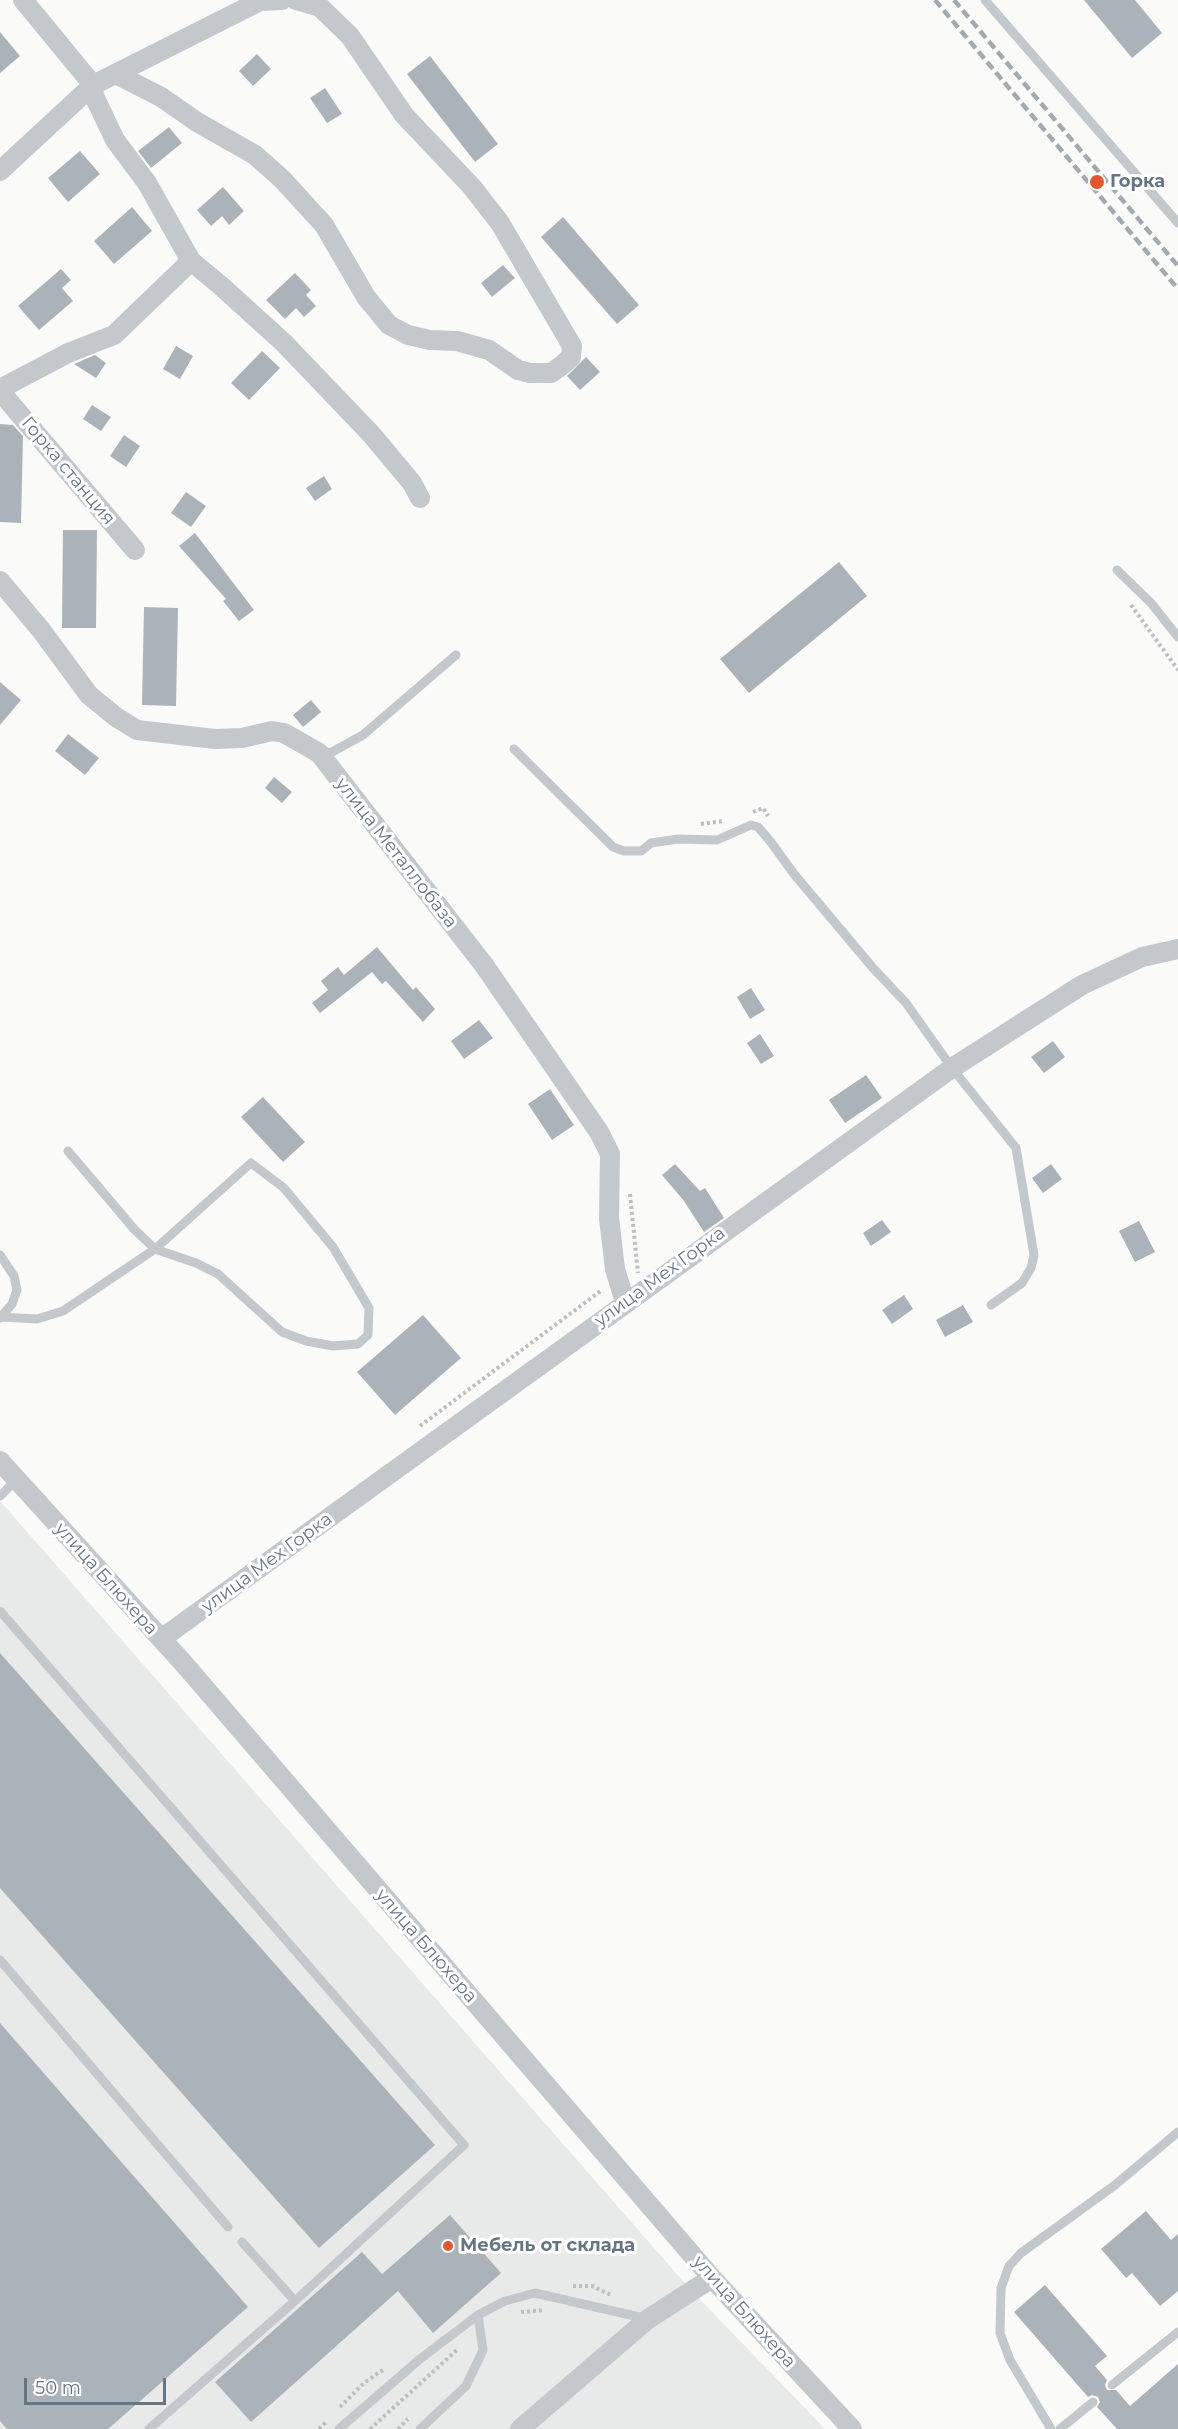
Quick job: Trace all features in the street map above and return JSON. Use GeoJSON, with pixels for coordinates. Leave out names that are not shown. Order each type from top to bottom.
{"type":"FeatureCollection","features":[{"type":"Feature","properties":{"kind":"street"},"geometry":{"type":"LineString","coordinates":[[23,0],[93,85],[94,96],[116,140],[147,183],[191,261],[284,344],[372,435],[412,483],[420,498]]}},
{"type":"Feature","properties":{"kind":"street"},"geometry":{"type":"LineString","coordinates":[[0,171],[93,85],[260,2],[282,0]]}},
{"type":"Feature","properties":{"kind":"street"},"geometry":{"type":"LineString","coordinates":[[116,74],[162,97],[197,122],[255,155],[282,179],[324,225],[366,297],[389,325],[408,335],[430,340],[457,341],[489,350],[518,370],[530,373],[551,373],[561,366],[570,357],[572,346],[500,223],[472,187],[404,115],[350,36],[320,6],[296,0]]}},
{"type":"Feature","properties":{"kind":"street"},"geometry":{"type":"LineString","coordinates":[[0,390],[68,353],[114,335],[191,261]]}},
{"type":"Feature","properties":{"kind":"street","name":"Горка станция"},"geometry":{"type":"LineString","coordinates":[[0,390],[135,550]]}},
{"type":"Feature","properties":{"kind":"street","name":"улица Металлобаза"},"geometry":{"type":"LineString","coordinates":[[0,581],[41,630],[89,695],[116,717],[137,730],[215,739],[242,738],[272,731],[284,733],[319,753],[484,964],[599,1132],[610,1154],[609,1218],[615,1269],[624,1302]]}},
{"type":"Feature","properties":{"kind":"street","name":"улица Мех Горка"},"geometry":{"type":"LineString","coordinates":[[161,1639],[624,1302],[952,1068],[1082,985],[1142,957],[1178,950]]}},
{"type":"Feature","properties":{"kind":"street","name":"улица Блюхера"},"geometry":{"type":"LineString","coordinates":[[0,1461],[161,1639],[712,2278],[852,2429]]}},
{"type":"Feature","properties":{"kind":"street"},"geometry":{"type":"LineString","coordinates":[[520,2429],[648,2319],[712,2278]]}},
{"type":"Feature","properties":{"kind":"lane"},"geometry":{"type":"LineString","coordinates":[[985,0],[1178,223]]}},
{"type":"Feature","properties":{"kind":"lane"},"geometry":{"type":"LineString","coordinates":[[1117,570],[1151,603],[1178,637]]}},
{"type":"Feature","properties":{"kind":"lane"},"geometry":{"type":"LineString","coordinates":[[319,753],[332,752],[363,735],[456,655]]}},
{"type":"Feature","properties":{"kind":"lane"},"geometry":{"type":"LineString","coordinates":[[514,749],[613,847],[624,851],[641,851],[651,843],[678,839],[717,840],[752,825],[758,827],[794,874],[873,968],[906,1003],[952,1068],[1017,1148],[1034,1255],[1031,1268],[1022,1282],[991,1305]]}},
{"type":"Feature","properties":{"kind":"lane"},"geometry":{"type":"LineString","coordinates":[[0,1317],[36,1318],[63,1311],[156,1249],[251,1163],[284,1188],[333,1247],[369,1308],[368,1335],[358,1344],[333,1346],[306,1341],[282,1332],[218,1274],[196,1263],[156,1249],[134,1229],[68,1151]]}},
{"type":"Feature","properties":{"kind":"lane"},"geometry":{"type":"LineString","coordinates":[[0,1255],[14,1276],[17,1290],[12,1304],[0,1317]]}},
{"type":"Feature","properties":{"kind":"lane"},"geometry":{"type":"LineString","coordinates":[[0,1496],[16,1480]]}},
{"type":"Feature","properties":{"kind":"lane"},"geometry":{"type":"LineString","coordinates":[[0,1611],[464,2145],[295,2301],[149,2429]]}},
{"type":"Feature","properties":{"kind":"lane"},"geometry":{"type":"LineString","coordinates":[[0,1960],[228,2227]]}},
{"type":"Feature","properties":{"kind":"lane"},"geometry":{"type":"LineString","coordinates":[[1051,2429],[1011,2360],[1000,2333],[1001,2288],[1009,2265],[1021,2253],[1115,2185],[1178,2132]]}},
{"type":"Feature","properties":{"kind":"lane"},"geometry":{"type":"LineString","coordinates":[[242,2242],[295,2301]]}},
{"type":"Feature","properties":{"kind":"lane"},"geometry":{"type":"LineString","coordinates":[[339,2429],[420,2359],[478,2315],[505,2301],[535,2293],[648,2319]]}},
{"type":"Feature","properties":{"kind":"lane"},"geometry":{"type":"LineString","coordinates":[[420,2429],[466,2386],[483,2350],[478,2315]]}},
{"type":"Feature","properties":{"kind":"lane"},"geometry":{"type":"LineString","coordinates":[[1112,2385],[1178,2332]]}},
{"type":"Feature","properties":{"kind":"lane"},"geometry":{"type":"LineString","coordinates":[[1060,2429],[1093,2402]]}},
{"type":"Feature","properties":{"kind":"path"},"geometry":{"type":"LineString","coordinates":[[742,815],[763,808],[773,825]]}},
{"type":"Feature","properties":{"kind":"path"},"geometry":{"type":"LineString","coordinates":[[690,826],[732,819]]}},
{"type":"Feature","properties":{"kind":"path"},"geometry":{"type":"LineString","coordinates":[[630,1190],[639,1276]]}},
{"type":"Feature","properties":{"kind":"path"},"geometry":{"type":"LineString","coordinates":[[411,1433],[602,1291],[601,1280]]}},
{"type":"Feature","properties":{"kind":"path"},"geometry":{"type":"LineString","coordinates":[[569,2286],[592,2286],[613,2296]]}},
{"type":"Feature","properties":{"kind":"path"},"geometry":{"type":"LineString","coordinates":[[516,2313],[548,2309]]}},
{"type":"Feature","properties":{"kind":"path"},"geometry":{"type":"LineString","coordinates":[[370,2429],[463,2345]]}},
{"type":"Feature","properties":{"kind":"path"},"geometry":{"type":"LineString","coordinates":[[319,2429],[364,2383],[390,2366]]}},
{"type":"Feature","properties":{"kind":"path"},"geometry":{"type":"LineString","coordinates":[[398,2429],[413,2414]]}},
{"type":"Feature","properties":{"kind":"shaded area"},"geometry":{"type":"Polygon","coordinates":[[[0,1501],[690,2289],[825,2429],[0,2429],[0,1501]]]}},
{"type":"Feature","properties":{"kind":"building"},"geometry":{"type":"Polygon","coordinates":[[[1084,0],[1135,0],[1162,33],[1132,58],[1084,0]]]}},
{"type":"Feature","properties":{"kind":"building"},"geometry":{"type":"Polygon","coordinates":[[[0,32],[20,56],[0,73],[0,32]]]}},
{"type":"Feature","properties":{"kind":"building"},"geometry":{"type":"Polygon","coordinates":[[[257,54],[271,69],[253,86],[239,71],[257,54]]]}},
{"type":"Feature","properties":{"kind":"building"},"geometry":{"type":"Polygon","coordinates":[[[430,56],[498,144],[475,162],[407,74],[430,56]]]}},
{"type":"Feature","properties":{"kind":"building"},"geometry":{"type":"Polygon","coordinates":[[[325,88],[342,114],[327,123],[310,98],[325,88]]]}},
{"type":"Feature","properties":{"kind":"building"},"geometry":{"type":"Polygon","coordinates":[[[169,127],[182,143],[151,168],[138,151],[169,127]]]}},
{"type":"Feature","properties":{"kind":"building"},"geometry":{"type":"Polygon","coordinates":[[[80,151],[100,174],[68,202],[48,178],[80,151]]]}},
{"type":"Feature","properties":{"kind":"building"},"geometry":{"type":"Polygon","coordinates":[[[223,187],[244,211],[229,225],[222,216],[211,226],[197,210],[223,187]]]}},
{"type":"Feature","properties":{"kind":"building"},"geometry":{"type":"Polygon","coordinates":[[[132,207],[152,231],[114,264],[94,241],[132,207]]]}},
{"type":"Feature","properties":{"kind":"building"},"geometry":{"type":"Polygon","coordinates":[[[563,217],[639,305],[617,324],[541,237],[563,217]]]}},
{"type":"Feature","properties":{"kind":"building"},"geometry":{"type":"Polygon","coordinates":[[[503,265],[515,278],[492,297],[481,283],[503,265]]]}},
{"type":"Feature","properties":{"kind":"building"},"geometry":{"type":"Polygon","coordinates":[[[61,269],[71,280],[62,288],[73,301],[39,330],[18,306],[61,269]]]}},
{"type":"Feature","properties":{"kind":"building"},"geometry":{"type":"Polygon","coordinates":[[[295,273],[311,290],[306,295],[316,306],[304,317],[296,308],[285,319],[266,300],[295,273]]]}},
{"type":"Feature","properties":{"kind":"building"},"geometry":{"type":"Polygon","coordinates":[[[176,346],[193,356],[180,379],[163,369],[176,346]]]}},
{"type":"Feature","properties":{"kind":"building"},"geometry":{"type":"Polygon","coordinates":[[[262,351],[280,368],[249,400],[231,383],[262,351]]]}},
{"type":"Feature","properties":{"kind":"building"},"geometry":{"type":"Polygon","coordinates":[[[95,355],[106,363],[96,378],[74,364],[95,355]]]}},
{"type":"Feature","properties":{"kind":"building"},"geometry":{"type":"Polygon","coordinates":[[[586,357],[600,372],[580,390],[567,376],[586,357]]]}},
{"type":"Feature","properties":{"kind":"building"},"geometry":{"type":"Polygon","coordinates":[[[92,405],[111,417],[101,431],[83,419],[92,405]]]}},
{"type":"Feature","properties":{"kind":"building"},"geometry":{"type":"Polygon","coordinates":[[[0,424],[13,425],[23,436],[21,523],[0,522],[0,424]]]}},
{"type":"Feature","properties":{"kind":"building"},"geometry":{"type":"Polygon","coordinates":[[[124,435],[140,446],[126,467],[110,456],[124,435]]]}},
{"type":"Feature","properties":{"kind":"building"},"geometry":{"type":"Polygon","coordinates":[[[324,476],[332,489],[315,501],[306,488],[324,476]]]}},
{"type":"Feature","properties":{"kind":"building"},"geometry":{"type":"Polygon","coordinates":[[[186,492],[206,506],[191,527],[171,513],[186,492]]]}},
{"type":"Feature","properties":{"kind":"building"},"geometry":{"type":"Polygon","coordinates":[[[63,530],[97,530],[96,628],[62,628],[63,530]]]}},
{"type":"Feature","properties":{"kind":"building"},"geometry":{"type":"Polygon","coordinates":[[[195,533],[254,610],[239,621],[223,601],[226,599],[179,546],[195,533]]]}},
{"type":"Feature","properties":{"kind":"building"},"geometry":{"type":"Polygon","coordinates":[[[839,562],[867,596],[749,693],[720,659],[839,562]]]}},
{"type":"Feature","properties":{"kind":"building"},"geometry":{"type":"Polygon","coordinates":[[[144,607],[178,608],[176,706],[142,705],[144,607]]]}},
{"type":"Feature","properties":{"kind":"building"},"geometry":{"type":"Polygon","coordinates":[[[0,682],[21,700],[0,725],[0,682]]]}},
{"type":"Feature","properties":{"kind":"building"},"geometry":{"type":"Polygon","coordinates":[[[311,700],[321,712],[303,727],[293,715],[311,700]]]}},
{"type":"Feature","properties":{"kind":"building"},"geometry":{"type":"Polygon","coordinates":[[[68,734],[99,758],[85,775],[55,751],[68,734]]]}},
{"type":"Feature","properties":{"kind":"building"},"geometry":{"type":"Polygon","coordinates":[[[274,777],[292,792],[282,803],[265,788],[274,777]]]}},
{"type":"Feature","properties":{"kind":"building"},"geometry":{"type":"Polygon","coordinates":[[[377,947],[413,990],[416,987],[435,1009],[423,1022],[386,981],[382,984],[372,972],[320,1013],[312,1003],[328,990],[321,981],[338,967],[344,975],[377,947]]]}},
{"type":"Feature","properties":{"kind":"building"},"geometry":{"type":"Polygon","coordinates":[[[751,988],[765,1010],[750,1019],[737,997],[751,988]]]}},
{"type":"Feature","properties":{"kind":"building"},"geometry":{"type":"Polygon","coordinates":[[[479,1020],[493,1038],[464,1059],[451,1041],[479,1020]]]}},
{"type":"Feature","properties":{"kind":"building"},"geometry":{"type":"Polygon","coordinates":[[[760,1034],[774,1056],[761,1064],[747,1043],[760,1034]]]}},
{"type":"Feature","properties":{"kind":"building"},"geometry":{"type":"Polygon","coordinates":[[[1053,1041],[1065,1057],[1044,1073],[1031,1057],[1053,1041]]]}},
{"type":"Feature","properties":{"kind":"building"},"geometry":{"type":"Polygon","coordinates":[[[866,1075],[882,1098],[845,1123],[829,1100],[866,1075]]]}},
{"type":"Feature","properties":{"kind":"building"},"geometry":{"type":"Polygon","coordinates":[[[550,1089],[574,1125],[552,1140],[528,1104],[550,1089]]]}},
{"type":"Feature","properties":{"kind":"building"},"geometry":{"type":"Polygon","coordinates":[[[263,1097],[305,1142],[283,1162],[241,1117],[263,1097]]]}},
{"type":"Feature","properties":{"kind":"building"},"geometry":{"type":"Polygon","coordinates":[[[675,1164],[700,1191],[705,1188],[724,1218],[704,1232],[684,1201],[662,1175],[675,1164]]]}},
{"type":"Feature","properties":{"kind":"building"},"geometry":{"type":"Polygon","coordinates":[[[1051,1164],[1062,1179],[1043,1193],[1032,1178],[1051,1164]]]}},
{"type":"Feature","properties":{"kind":"building"},"geometry":{"type":"Polygon","coordinates":[[[882,1220],[891,1232],[871,1246],[863,1233],[882,1220]]]}},
{"type":"Feature","properties":{"kind":"building"},"geometry":{"type":"Polygon","coordinates":[[[1139,1221],[1155,1252],[1135,1262],[1119,1231],[1139,1221]]]}},
{"type":"Feature","properties":{"kind":"building"},"geometry":{"type":"Polygon","coordinates":[[[904,1295],[913,1309],[892,1324],[882,1310],[904,1295]]]}},
{"type":"Feature","properties":{"kind":"building"},"geometry":{"type":"Polygon","coordinates":[[[963,1305],[973,1322],[945,1337],[936,1320],[963,1305]]]}},
{"type":"Feature","properties":{"kind":"building"},"geometry":{"type":"Polygon","coordinates":[[[423,1315],[461,1358],[395,1415],[357,1372],[423,1315]]]}},
{"type":"Feature","properties":{"kind":"building"},"geometry":{"type":"Polygon","coordinates":[[[0,1653],[435,2145],[319,2248],[0,1888],[0,1653]]]}},
{"type":"Feature","properties":{"kind":"building"},"geometry":{"type":"Polygon","coordinates":[[[0,2023],[248,2307],[108,2429],[7,2429],[0,2421],[0,2023]]]}},
{"type":"Feature","properties":{"kind":"building"},"geometry":{"type":"Polygon","coordinates":[[[1146,2211],[1171,2240],[1178,2234],[1178,2291],[1160,2306],[1132,2273],[1126,2278],[1101,2249],[1146,2211]]]}},
{"type":"Feature","properties":{"kind":"building"},"geometry":{"type":"Polygon","coordinates":[[[450,2215],[501,2273],[433,2333],[398,2291],[251,2422],[215,2382],[362,2252],[382,2274],[450,2215]]]}},
{"type":"Feature","properties":{"kind":"building"},"geometry":{"type":"Polygon","coordinates":[[[1045,2285],[1107,2356],[1095,2366],[1107,2380],[1105,2385],[1107,2390],[1116,2390],[1130,2406],[1178,2364],[1178,2429],[1117,2429],[1097,2407],[1100,2402],[1098,2397],[1092,2395],[1088,2397],[1014,2312],[1045,2285]]]}},
{"type":"Feature","properties":{"kind":"railway"},"geometry":{"type":"LineString","coordinates":[[935,0],[1178,289]]}},
{"type":"Feature","properties":{"kind":"railway"},"geometry":{"type":"LineString","coordinates":[[954,0],[1178,266]]}},
{"type":"Feature","properties":{"kind":"place","name":"Горка"},"geometry":{"type":"Point","coordinates":[1097,182]}},
{"type":"Feature","properties":{"kind":"place","name":"Мебель от склада"},"geometry":{"type":"Point","coordinates":[448,2246]}}]}
